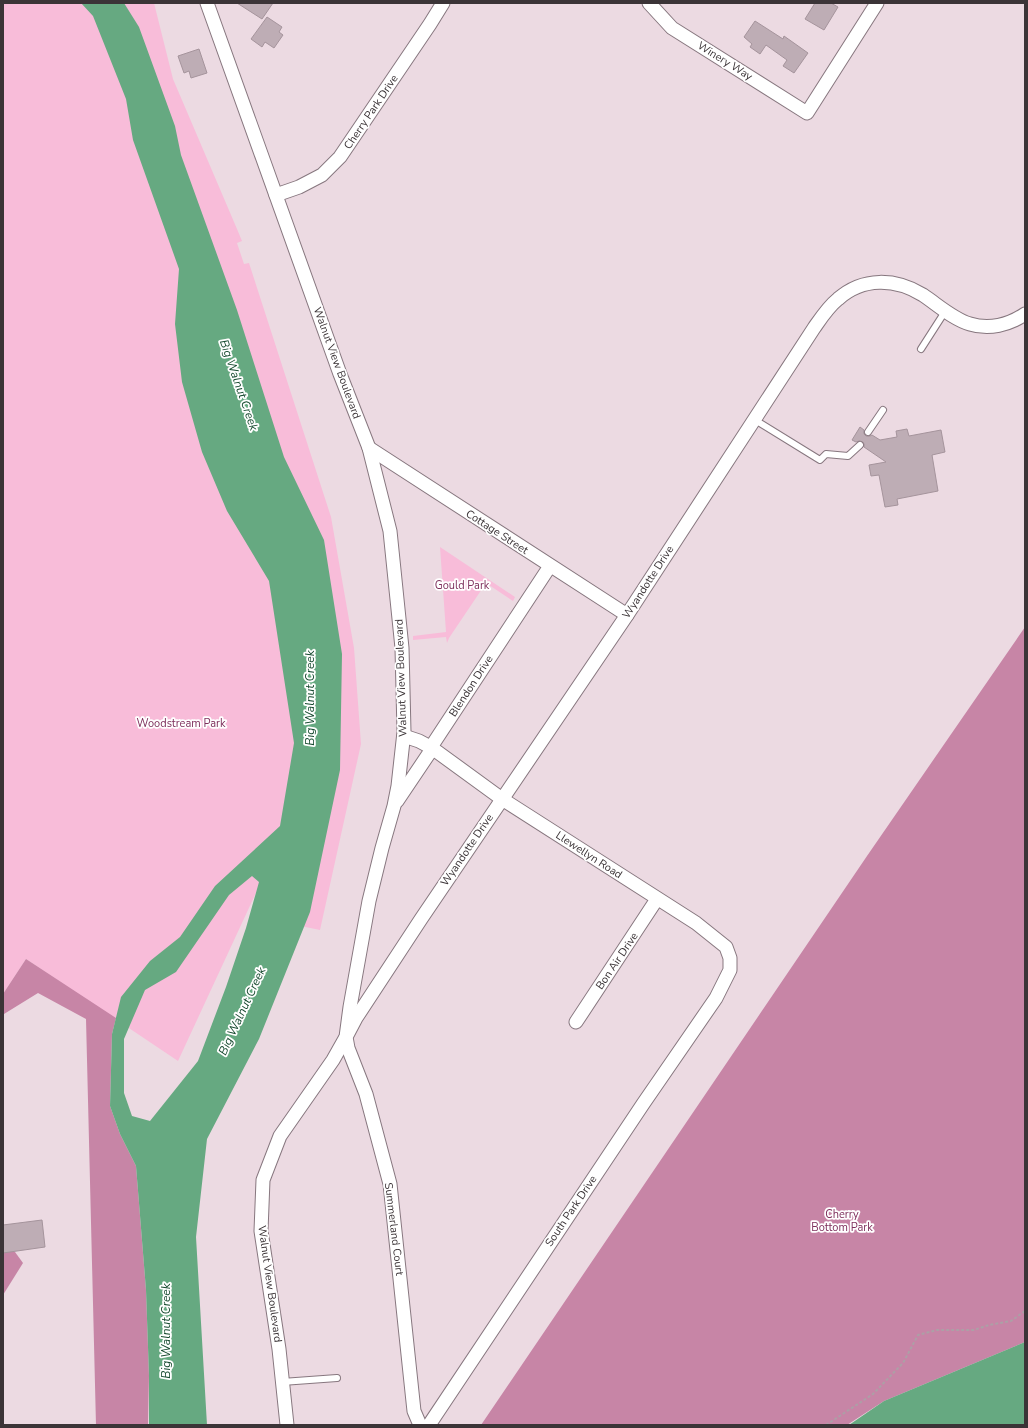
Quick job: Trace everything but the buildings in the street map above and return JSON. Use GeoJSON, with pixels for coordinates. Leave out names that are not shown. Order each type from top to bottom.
{"type":"FeatureCollection","features":[{"type":"Feature","properties":{"kind":"street","name":"Walnut View Boulevard"},"geometry":{"type":"LineString","coordinates":[[207,3],[340,374],[369,448],[390,531],[402,648],[404,736],[394,806],[369,901],[346,1037],[333,1060],[280,1136],[263,1180],[261,1231],[279,1349],[287,1425]]}},
{"type":"Feature","properties":{"kind":"street","name":"Cherry Park Drive"},"geometry":{"type":"LineString","coordinates":[[276,195],[299,187],[322,175],[340,157],[443,3]]}},
{"type":"Feature","properties":{"kind":"street","name":"Winery Way"},"geometry":{"type":"LineString","coordinates":[[649,3],[672,28],[807,113],[877,3]]}},
{"type":"Feature","properties":{"kind":"street","name":"Wyandotte Drive"},"geometry":{"type":"LineString","coordinates":[[346,1037],[356,1018],[395,959],[627,615],[826,312],[838,299],[848,291],[860,286],[873,282],[885,281],[905,287],[920,294],[959,319],[970,324],[986,327],[1002,326],[1025,314]]}},
{"type":"Feature","properties":{"kind":"street","name":"Cottage Street"},"geometry":{"type":"LineString","coordinates":[[369,448],[627,615]]}},
{"type":"Feature","properties":{"kind":"street","name":"Blendon Drive"},"geometry":{"type":"LineString","coordinates":[[394,806],[550,566]]}},
{"type":"Feature","properties":{"kind":"street","name":"Llewellyn Road"},"geometry":{"type":"LineString","coordinates":[[404,736],[419,741],[432,748],[502,799],[696,923],[726,947],[730,958],[730,970],[716,998]]}},
{"type":"Feature","properties":{"kind":"street","name":"Bon Air Drive"},"geometry":{"type":"LineString","coordinates":[[576,1022],[658,899]]}},
{"type":"Feature","properties":{"kind":"street","name":"South Park Drive"},"geometry":{"type":"LineString","coordinates":[[429,1425],[643,1104],[716,998]]}},
{"type":"Feature","properties":{"kind":"street","name":"Summerland Court"},"geometry":{"type":"LineString","coordinates":[[346,1037],[348,1048],[366,1094],[390,1184],[414,1411],[420,1425]]}},
{"type":"Feature","properties":{"kind":"lane"},"geometry":{"type":"LineString","coordinates":[[921,349],[946,310]]}},
{"type":"Feature","properties":{"kind":"lane"},"geometry":{"type":"LineString","coordinates":[[868,432],[883,410]]}},
{"type":"Feature","properties":{"kind":"lane"},"geometry":{"type":"LineString","coordinates":[[755,420],[820,460],[826,454],[848,456],[860,445]]}},
{"type":"Feature","properties":{"kind":"lane"},"geometry":{"type":"LineString","coordinates":[[282,1382],[336,1378]]}},
{"type":"Feature","properties":{"kind":"path"},"geometry":{"type":"LineString","coordinates":[[826,1425],[874,1394],[903,1362],[918,1335],[937,1330],[974,1330],[989,1325],[1011,1321],[1025,1311]]}},
{"type":"Feature","properties":{"kind":"green space","name":"Woodstream Park"},"geometry":{"type":"Polygon","coordinates":[[[3,3],[154,3],[173,79],[242,241],[237,243],[244,264],[249,263],[331,517],[354,648],[361,744],[320,930],[262,918],[260,884],[178,1061],[26,959],[3,994],[3,3]]]}},
{"type":"Feature","properties":{"kind":"green space","name":"Gould Park"},"geometry":{"type":"Polygon","coordinates":[[[440,547],[515,597],[513,601],[486,583],[447,643],[446,637],[413,640],[413,636],[446,632],[440,547]]]}},
{"type":"Feature","properties":{"kind":"green space","name":"Cherry Bottom Park"},"geometry":{"type":"Polygon","coordinates":[[[1025,627],[1025,1342],[884,1401],[847,1425],[481,1425],[867,856],[1025,627]]]}},
{"type":"Feature","properties":{"kind":"green space"},"geometry":{"type":"Polygon","coordinates":[[[26,959],[116,1018],[112,1034],[110,1106],[120,1134],[136,1166],[146,1290],[149,1376],[148,1425],[96,1425],[86,1019],[38,993],[4,1014],[3,1019],[3,994],[26,959]]]}},
{"type":"Feature","properties":{"kind":"green space"},"geometry":{"type":"Polygon","coordinates":[[[3,1249],[15,1252],[23,1263],[3,1295],[3,1249]]]}},
{"type":"Feature","properties":{"kind":"water","name":"Big Walnut Creek"},"geometry":{"type":"Polygon","coordinates":[[[81,3],[124,3],[139,27],[175,126],[181,155],[237,310],[284,457],[324,540],[342,654],[340,770],[310,912],[259,1039],[207,1139],[196,1237],[207,1425],[149,1425],[146,1290],[136,1166],[120,1134],[110,1106],[112,1034],[121,997],[150,961],[180,937],[215,886],[280,826],[294,743],[269,581],[227,511],[202,452],[182,382],[175,324],[179,269],[133,140],[126,99],[93,16],[81,3]],[[252,876],[229,895],[176,972],[145,990],[124,1039],[124,1093],[132,1116],[150,1121],[198,1061],[226,987],[246,928],[259,882],[252,876]]]}},
{"type":"Feature","properties":{"kind":"water"},"geometry":{"type":"Polygon","coordinates":[[[1025,1342],[1025,1425],[849,1425],[884,1401],[1025,1342]]]}}]}
